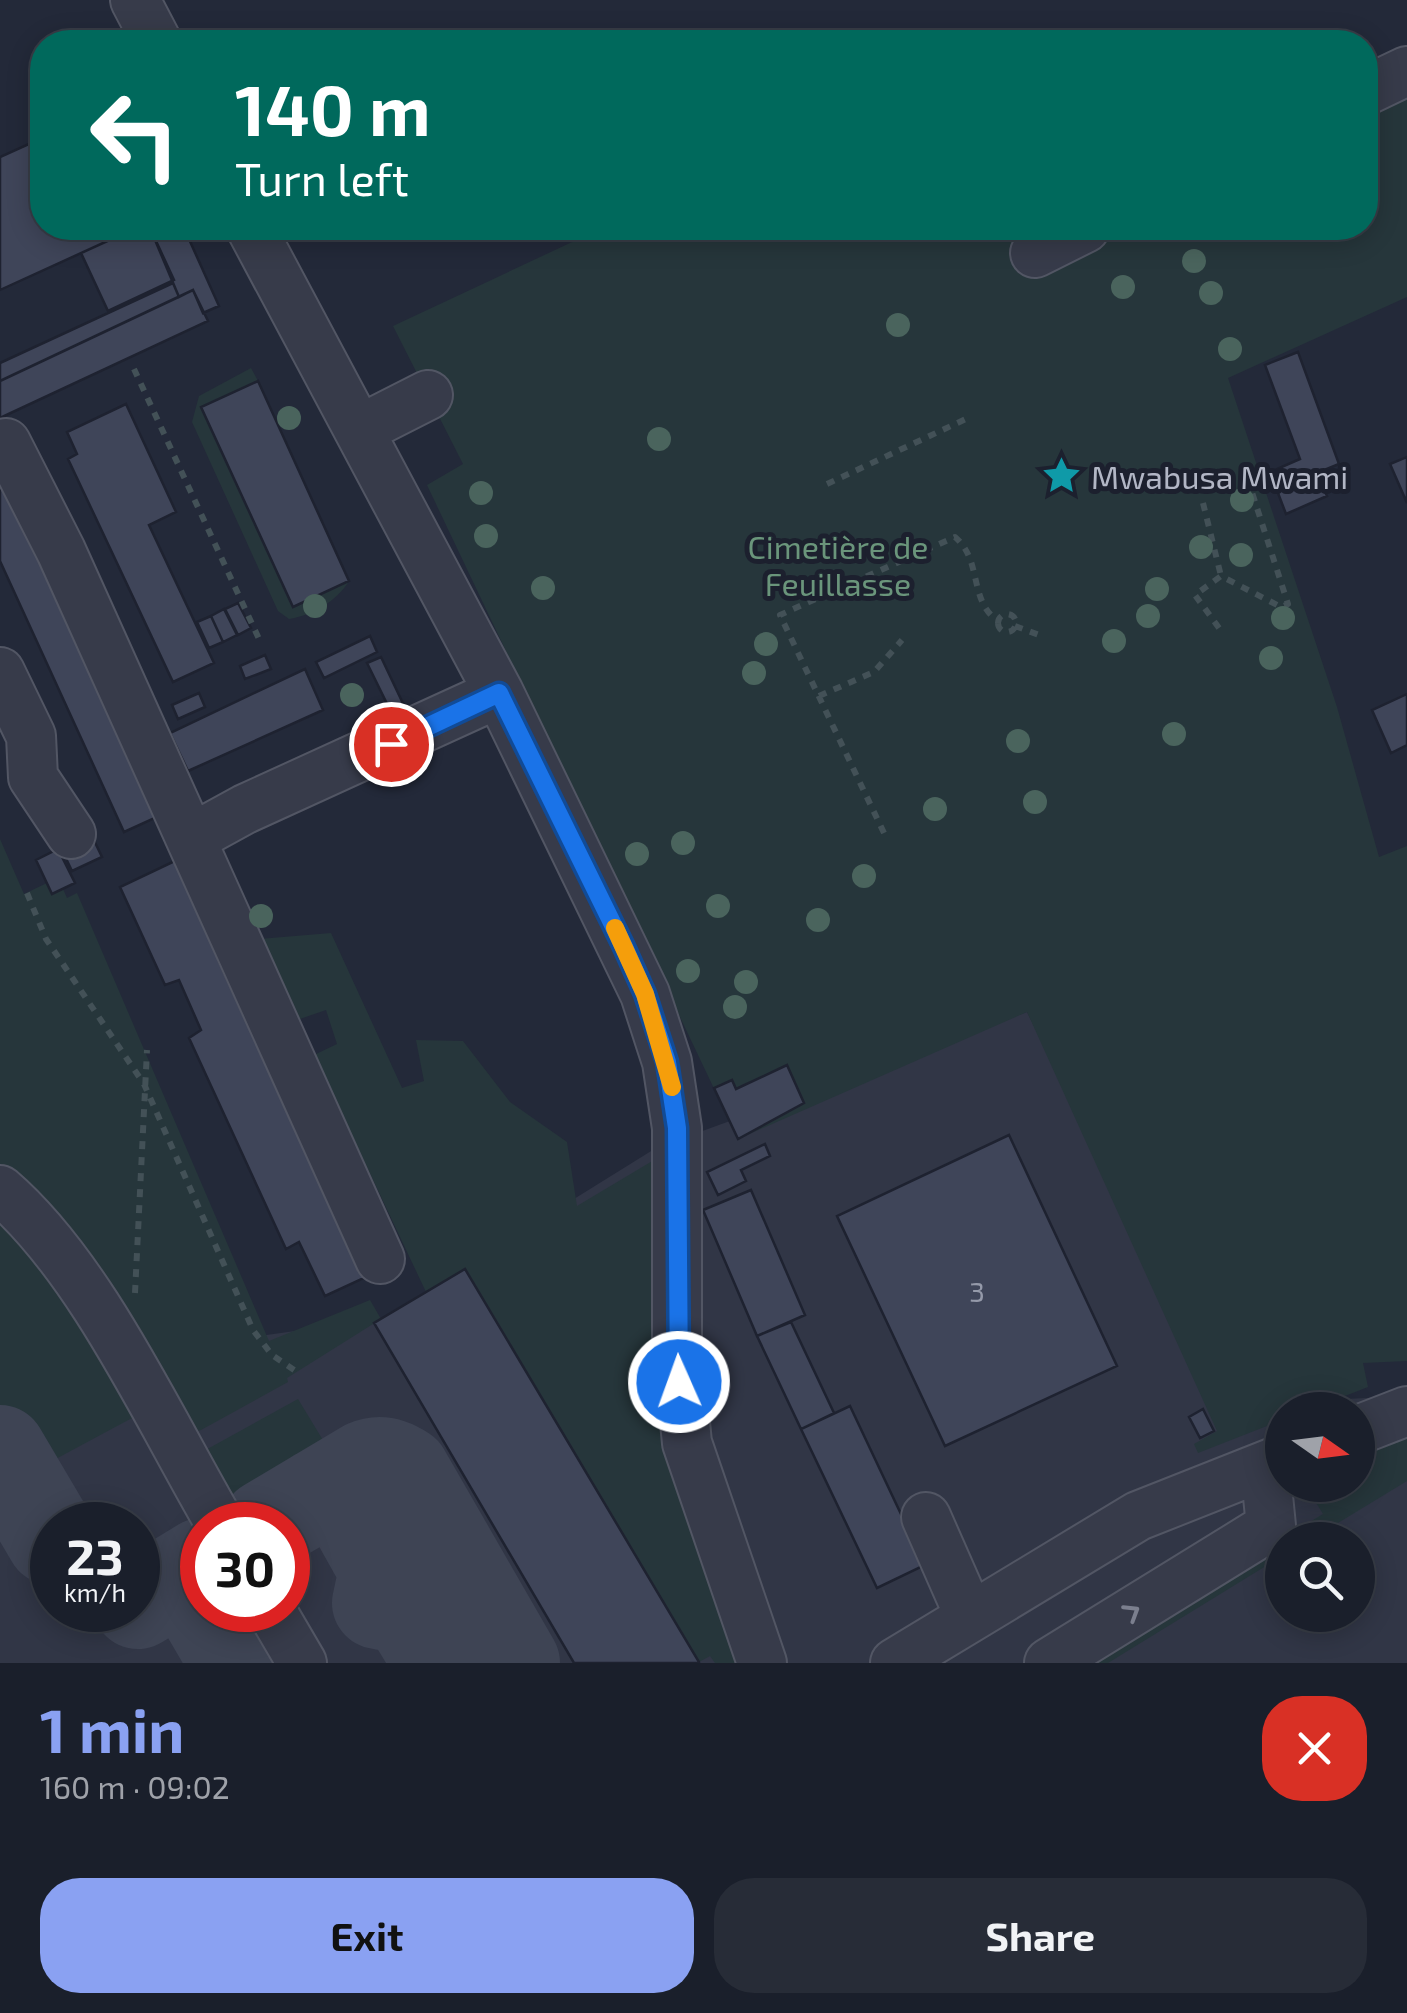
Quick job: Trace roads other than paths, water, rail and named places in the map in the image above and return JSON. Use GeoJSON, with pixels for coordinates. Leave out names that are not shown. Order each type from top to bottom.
{"type":"FeatureCollection","features":[{"type":"Feature","properties":{"kind":"street"},"geometry":{"type":"LineString","coordinates":[[136,0],[151,30]]}},
{"type":"Feature","properties":{"kind":"street"},"geometry":{"type":"LineString","coordinates":[[1378,85],[1407,71]]}},
{"type":"Feature","properties":{"kind":"street"},"geometry":{"type":"LineString","coordinates":[[259,240],[499,693],[645,994],[667,1062],[677,1128],[677,1340],[682,1410],[697,1480],[762,1663]]}},
{"type":"Feature","properties":{"kind":"street"},"geometry":{"type":"LineString","coordinates":[[1035,253],[1061,240]]}},
{"type":"Feature","properties":{"kind":"street"},"geometry":{"type":"LineString","coordinates":[[362,429],[428,394]]}},
{"type":"Feature","properties":{"kind":"street"},"geometry":{"type":"LineString","coordinates":[[0,446],[6,442],[61,551],[380,1259]]}},
{"type":"Feature","properties":{"kind":"street"},"geometry":{"type":"LineString","coordinates":[[0,672],[32,736],[15,773],[71,834]]}},
{"type":"Feature","properties":{"kind":"street"},"geometry":{"type":"LineString","coordinates":[[192,838],[245,809],[499,693]]}},
{"type":"Feature","properties":{"kind":"street"},"geometry":{"type":"LineString","coordinates":[[0,1190],[30,1219],[76,1279],[207,1502]]}},
{"type":"Feature","properties":{"kind":"street"},"geometry":{"type":"LineString","coordinates":[[1375,1423],[1407,1411]]}},
{"type":"Feature","properties":{"kind":"street"},"geometry":{"type":"LineString","coordinates":[[895,1663],[1138,1516],[1265,1466]]}},
{"type":"Feature","properties":{"kind":"street"},"geometry":{"type":"LineString","coordinates":[[1049,1663],[1271,1526],[1272,1502]]}},
{"type":"Feature","properties":{"kind":"street"},"geometry":{"type":"LineString","coordinates":[[926,1516],[970,1616]]}},
{"type":"Feature","properties":{"kind":"street"},"geometry":{"type":"LineString","coordinates":[[284,1632],[302,1663]]}},
{"type":"Feature","properties":{"kind":"place","name":"Mwabusa Mwami"},"geometry":{"type":"Point","coordinates":[1061,476]}},
{"type":"Feature","properties":{"kind":"park label","name":"Cimetière de Feuillasse"},"geometry":{"type":"Point","coordinates":[838,564]}}]}
